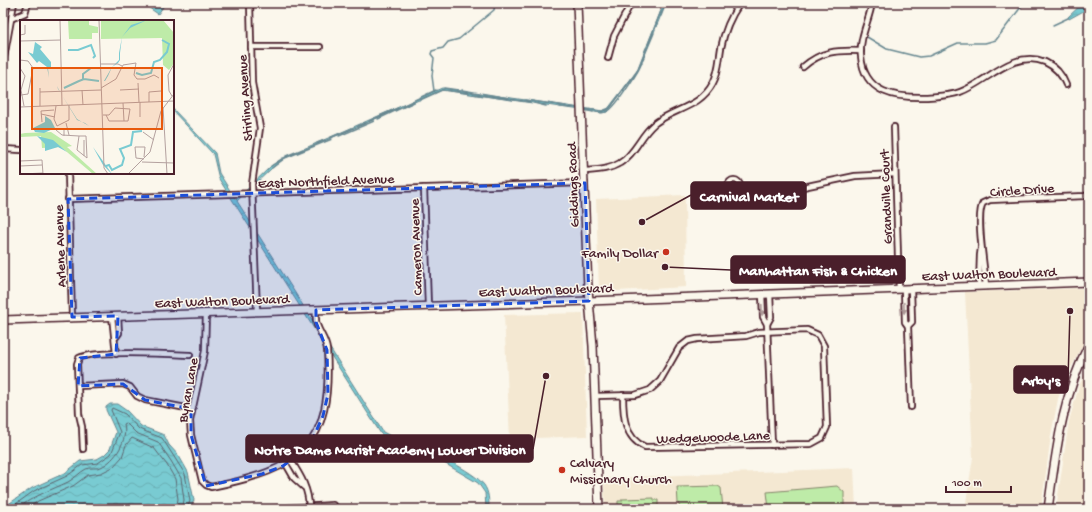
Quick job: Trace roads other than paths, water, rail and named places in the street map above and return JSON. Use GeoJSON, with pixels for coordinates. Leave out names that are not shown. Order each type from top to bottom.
{"type":"FeatureCollection","features":[{"type":"Feature","properties":{"kind":"main road","name":"Giddings Road"},"geometry":{"type":"LineString","coordinates":[[577,3],[599,509]]}},
{"type":"Feature","properties":{"kind":"main road","name":"East Walton Boulevard"},"geometry":{"type":"LineString","coordinates":[[3,320],[589,301],[1089,282]]}},
{"type":"Feature","properties":{"kind":"main road"},"geometry":{"type":"LineString","coordinates":[[1048,509],[1063,415],[1074,377],[1089,344]]}},
{"type":"Feature","properties":{"kind":"street"},"geometry":{"type":"LineString","coordinates":[[3,63],[13,18],[14,3]]}},
{"type":"Feature","properties":{"kind":"street"},"geometry":{"type":"LineString","coordinates":[[13,18],[25,13],[28,3]]}},
{"type":"Feature","properties":{"kind":"street","name":"Stirling Avenue"},"geometry":{"type":"LineString","coordinates":[[250,3],[252,88],[260,132],[253,171],[252,193],[257,311]]}},
{"type":"Feature","properties":{"kind":"street"},"geometry":{"type":"LineString","coordinates":[[608,58],[614,36],[631,3]]}},
{"type":"Feature","properties":{"kind":"street"},"geometry":{"type":"LineString","coordinates":[[584,170],[605,169],[621,162],[629,156],[643,135],[654,124],[668,115],[692,105],[705,94],[717,74],[722,44],[727,27],[740,3]]}},
{"type":"Feature","properties":{"kind":"street"},"geometry":{"type":"LineString","coordinates":[[872,3],[861,51],[863,68],[871,81],[882,91],[898,97],[942,96],[956,94],[974,86],[1013,62],[1027,59],[1038,60],[1054,67],[1061,73],[1066,85]]}},
{"type":"Feature","properties":{"kind":"street"},"geometry":{"type":"LineString","coordinates":[[251,47],[320,47]]}},
{"type":"Feature","properties":{"kind":"street"},"geometry":{"type":"LineString","coordinates":[[803,67],[812,60],[829,52],[861,51]]}},
{"type":"Feature","properties":{"kind":"street","name":"Grandville Court"},"geometry":{"type":"LineString","coordinates":[[894,128],[895,174],[904,289],[905,322],[908,326],[912,407]]}},
{"type":"Feature","properties":{"kind":"street"},"geometry":{"type":"LineString","coordinates":[[3,149],[20,150]]}},
{"type":"Feature","properties":{"kind":"street","name":"Arlene Avenue"},"geometry":{"type":"LineString","coordinates":[[68,174],[72,317]]}},
{"type":"Feature","properties":{"kind":"street"},"geometry":{"type":"LineString","coordinates":[[741,188],[801,187],[855,176],[895,174]]}},
{"type":"Feature","properties":{"kind":"street","name":"East Northfield Avenue"},"geometry":{"type":"LineString","coordinates":[[68,199],[585,183]]}},
{"type":"Feature","properties":{"kind":"street","name":"Cameron Avenue"},"geometry":{"type":"LineString","coordinates":[[424,188],[428,306]]}},
{"type":"Feature","properties":{"kind":"street","name":"Circle Drive"},"geometry":{"type":"LineString","coordinates":[[983,286],[980,210],[986,201],[1088,196]]}},
{"type":"Feature","properties":{"kind":"street"},"geometry":{"type":"LineString","coordinates":[[762,294],[763,317],[767,324]]}},
{"type":"Feature","properties":{"kind":"street"},"geometry":{"type":"LineString","coordinates":[[770,294],[771,317],[767,324],[767,332],[772,445]]}},
{"type":"Feature","properties":{"kind":"street"},"geometry":{"type":"LineString","coordinates":[[305,488],[294,478],[286,464],[304,450],[313,438],[321,422],[327,403],[327,350],[324,338],[316,322],[316,310]]}},
{"type":"Feature","properties":{"kind":"street","name":"Bynan Lane"},"geometry":{"type":"LineString","coordinates":[[206,313],[205,351],[191,409],[191,432],[202,481],[206,486],[212,487],[262,474],[286,464]]}},
{"type":"Feature","properties":{"kind":"street"},"geometry":{"type":"LineString","coordinates":[[115,316],[113,332],[116,337],[116,354]]}},
{"type":"Feature","properties":{"kind":"street","name":"Wedgewoode Lane"},"geometry":{"type":"LineString","coordinates":[[623,395],[625,425],[635,439],[645,447],[807,444],[817,441],[826,433],[828,424],[825,349],[822,341],[817,334],[809,331],[767,332]]}},
{"type":"Feature","properties":{"kind":"street"},"geometry":{"type":"LineString","coordinates":[[595,396],[641,394],[655,386],[662,378],[675,353],[691,340],[700,338],[746,336],[767,332]]}},
{"type":"Feature","properties":{"kind":"street"},"geometry":{"type":"LineString","coordinates":[[83,450],[82,427],[79,417],[77,364],[80,358],[116,354],[157,353],[190,355]]}},
{"type":"Feature","properties":{"kind":"street"},"geometry":{"type":"LineString","coordinates":[[78,386],[123,384],[130,387],[137,396],[145,400],[191,409]]}},
{"type":"Feature","properties":{"kind":"street"},"geometry":{"type":"LineString","coordinates":[[291,460],[301,476],[309,495],[309,508]]}},
{"type":"Feature","properties":{"kind":"street"},"geometry":{"type":"LineString","coordinates":[[271,509],[334,506],[338,509]]}},
{"type":"Feature","properties":{"kind":"water"},"geometry":{"type":"Polygon","coordinates":[[[142,3],[163,3],[163,7],[158,14],[142,3]]]}},
{"type":"Feature","properties":{"kind":"water"},"geometry":{"type":"Polygon","coordinates":[[[664,3],[666,3],[638,71],[607,112],[602,113],[442,90],[285,158],[272,168],[237,201],[383,432],[438,455],[479,479],[486,488],[488,494],[489,509],[486,509],[485,493],[478,483],[444,463],[381,434],[219,179],[213,154],[174,112],[174,110],[215,153],[219,173],[236,200],[271,166],[285,157],[442,88],[602,111],[607,110],[637,71],[664,3]]]}},
{"type":"Feature","properties":{"kind":"water"},"geometry":{"type":"Polygon","coordinates":[[[1083,3],[1089,3],[1089,8],[1069,19],[1068,17],[1083,3]]]}},
{"type":"Feature","properties":{"kind":"water"},"geometry":{"type":"Polygon","coordinates":[[[110,404],[117,404],[127,411],[141,426],[164,435],[169,445],[179,456],[188,472],[194,500],[191,508],[9,509],[7,505],[32,488],[65,473],[80,461],[97,459],[110,449],[116,432],[106,410],[106,407],[110,404]]]}},
{"type":"Feature","properties":{"kind":"waterway"},"geometry":{"type":"LineString","coordinates":[[434,91],[432,76],[434,58],[431,54],[432,51],[443,48],[448,42],[459,39],[494,10],[495,3]]}},
{"type":"Feature","properties":{"kind":"waterway"},"geometry":{"type":"LineString","coordinates":[[661,16],[666,3]]}},
{"type":"Feature","properties":{"kind":"waterway"},"geometry":{"type":"LineString","coordinates":[[867,37],[887,49],[919,57],[929,56],[958,43],[985,43],[996,40],[1024,3]]}},
{"type":"Feature","properties":{"kind":"waterway"},"geometry":{"type":"LineString","coordinates":[[648,44],[661,11]]}},
{"type":"Feature","properties":{"kind":"waterway"},"geometry":{"type":"LineString","coordinates":[[1053,25],[1068,18]]}},
{"type":"Feature","properties":{"kind":"waterway"},"geometry":{"type":"LineString","coordinates":[[643,59],[654,33]]}},
{"type":"Feature","properties":{"kind":"waterway"},"geometry":{"type":"LineString","coordinates":[[585,109],[602,111],[610,108],[637,71],[646,48]]}},
{"type":"Feature","properties":{"kind":"waterway"},"geometry":{"type":"LineString","coordinates":[[596,112],[606,112],[612,108],[637,73],[642,62]]}},
{"type":"Feature","properties":{"kind":"waterway"},"geometry":{"type":"LineString","coordinates":[[444,88],[458,90]]}},
{"type":"Feature","properties":{"kind":"waterway"},"geometry":{"type":"LineString","coordinates":[[402,106],[436,90]]}},
{"type":"Feature","properties":{"kind":"waterway"},"geometry":{"type":"LineString","coordinates":[[420,100],[442,90],[469,93]]}},
{"type":"Feature","properties":{"kind":"waterway"},"geometry":{"type":"LineString","coordinates":[[462,90],[509,98]]}},
{"type":"Feature","properties":{"kind":"waterway"},"geometry":{"type":"LineString","coordinates":[[473,94],[530,102]]}},
{"type":"Feature","properties":{"kind":"waterway"},"geometry":{"type":"LineString","coordinates":[[525,100],[566,106]]}},
{"type":"Feature","properties":{"kind":"waterway"},"geometry":{"type":"LineString","coordinates":[[378,119],[414,102]]}},
{"type":"Feature","properties":{"kind":"waterway"},"geometry":{"type":"LineString","coordinates":[[534,103],[546,106]]}},
{"type":"Feature","properties":{"kind":"waterway"},"geometry":{"type":"LineString","coordinates":[[560,107],[572,108]]}},
{"type":"Feature","properties":{"kind":"waterway"},"geometry":{"type":"LineString","coordinates":[[570,107],[577,108]]}},
{"type":"Feature","properties":{"kind":"waterway"},"geometry":{"type":"LineString","coordinates":[[369,121],[398,108]]}},
{"type":"Feature","properties":{"kind":"waterway"},"geometry":{"type":"LineString","coordinates":[[585,110],[593,112]]}},
{"type":"Feature","properties":{"kind":"waterway"},"geometry":{"type":"LineString","coordinates":[[339,136],[374,121]]}},
{"type":"Feature","properties":{"kind":"waterway"},"geometry":{"type":"LineString","coordinates":[[358,126],[366,123]]}},
{"type":"Feature","properties":{"kind":"waterway"},"geometry":{"type":"LineString","coordinates":[[330,138],[353,128]]}},
{"type":"Feature","properties":{"kind":"waterway"},"geometry":{"type":"LineString","coordinates":[[272,168],[285,158],[332,139]]}},
{"type":"Feature","properties":{"kind":"waterway"},"geometry":{"type":"LineString","coordinates":[[317,143],[325,140]]}},
{"type":"Feature","properties":{"kind":"waterway"},"geometry":{"type":"LineString","coordinates":[[286,156],[303,149]]}},
{"type":"Feature","properties":{"kind":"waterway"},"geometry":{"type":"LineString","coordinates":[[271,166],[283,158]]}},
{"type":"Feature","properties":{"kind":"place","name":"Carnival Market"},"geometry":{"type":"Point","coordinates":[642,222]}},
{"type":"Feature","properties":{"kind":"place","name":"Family Dollar"},"geometry":{"type":"Point","coordinates":[666,252]}},
{"type":"Feature","properties":{"kind":"place","name":"Manhattan Fish & Chicken"},"geometry":{"type":"Point","coordinates":[665,267]}},
{"type":"Feature","properties":{"kind":"place","name":"Arby's"},"geometry":{"type":"Point","coordinates":[1070,311]}},
{"type":"Feature","properties":{"kind":"place","name":"Notre Dame Marist Academy Lower Division"},"geometry":{"type":"Point","coordinates":[546,376]}},
{"type":"Feature","properties":{"kind":"place","name":"Calvary Missionary Church"},"geometry":{"type":"Point","coordinates":[562,470]}}]}
